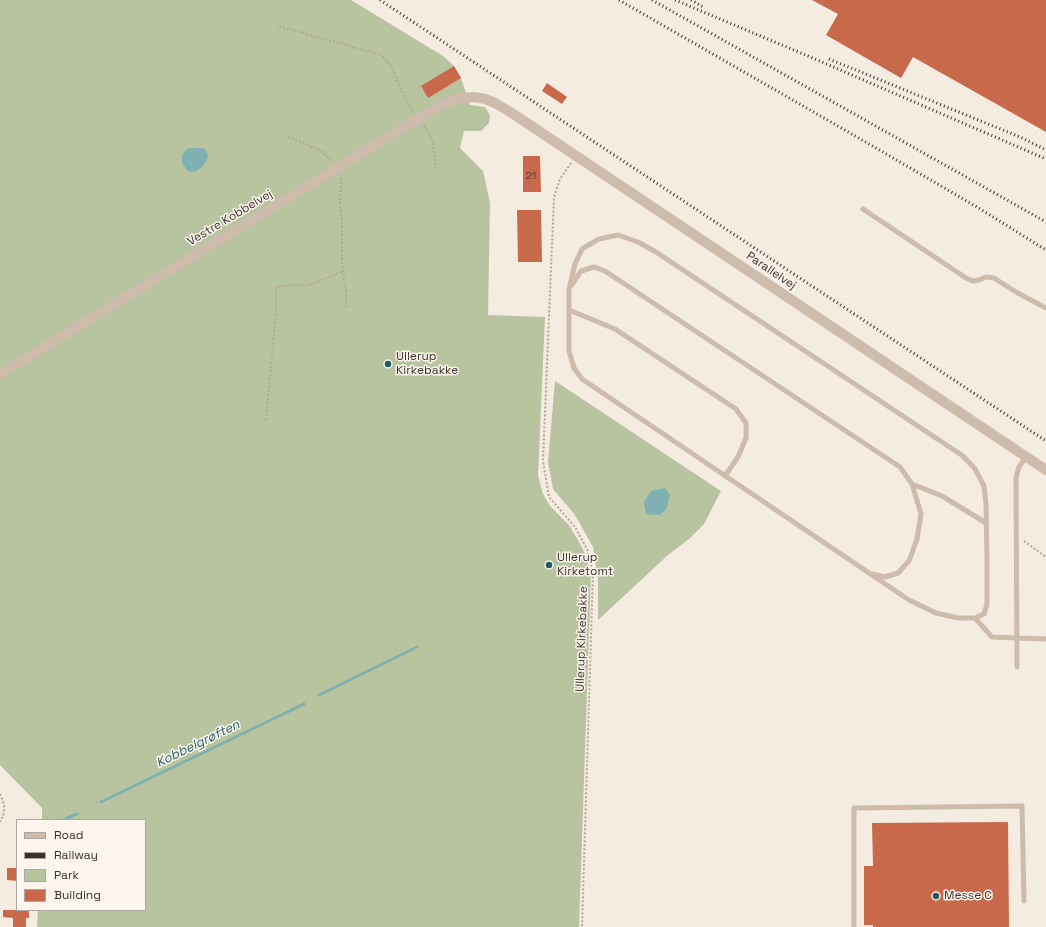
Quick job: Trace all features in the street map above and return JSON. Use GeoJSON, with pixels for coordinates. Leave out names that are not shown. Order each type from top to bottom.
{"type":"FeatureCollection","features":[{"type":"Feature","properties":{"kind":"street","name":"Vestre Kobbelvej"},"geometry":{"type":"LineString","coordinates":[[0,374],[434,109],[455,100],[479,98]]}},
{"type":"Feature","properties":{"kind":"street","name":"Parallelvej"},"geometry":{"type":"LineString","coordinates":[[479,98],[499,105],[1046,470]]}},
{"type":"Feature","properties":{"kind":"lane"},"geometry":{"type":"LineString","coordinates":[[863,209],[966,278],[973,281],[986,277],[994,278],[1046,308]]}},
{"type":"Feature","properties":{"kind":"lane"},"geometry":{"type":"LineString","coordinates":[[618,235],[638,242],[656,252],[963,456],[975,469],[984,486],[986,504],[987,604],[984,614],[975,618],[958,618],[936,613],[909,600],[582,379],[574,368],[569,351],[569,310],[570,289],[575,264],[582,249],[599,240],[618,235]]}},
{"type":"Feature","properties":{"kind":"lane"},"geometry":{"type":"LineString","coordinates":[[570,289],[581,271],[594,267],[605,271],[900,467],[912,484],[921,514],[917,538],[909,561],[898,573],[885,577],[871,574]]}},
{"type":"Feature","properties":{"kind":"lane"},"geometry":{"type":"LineString","coordinates":[[569,310],[615,329],[736,409],[746,423],[746,438],[738,457],[725,476]]}},
{"type":"Feature","properties":{"kind":"lane"},"geometry":{"type":"LineString","coordinates":[[1017,667],[1016,479],[1019,467],[1026,457]]}},
{"type":"Feature","properties":{"kind":"lane"},"geometry":{"type":"LineString","coordinates":[[912,484],[942,496],[986,523]]}},
{"type":"Feature","properties":{"kind":"lane"},"geometry":{"type":"LineString","coordinates":[[975,618],[992,637],[1046,638]]}},
{"type":"Feature","properties":{"kind":"lane"},"geometry":{"type":"LineString","coordinates":[[854,927],[854,808],[1022,806],[1024,901]]}},
{"type":"Feature","properties":{"kind":"path"},"geometry":{"type":"LineString","coordinates":[[279,26],[380,55],[387,61],[391,66],[404,96],[428,132],[432,143],[436,170]]}},
{"type":"Feature","properties":{"kind":"path"},"geometry":{"type":"LineString","coordinates":[[288,137],[309,144],[321,151],[330,158],[339,173],[341,182],[340,204],[346,308]]}},
{"type":"Feature","properties":{"kind":"path","name":"Ullerup Kirkebakke"},"geometry":{"type":"LineString","coordinates":[[576,156],[560,179],[554,197],[543,461],[549,497],[575,528],[587,550],[593,573],[582,927]]}},
{"type":"Feature","properties":{"kind":"path"},"geometry":{"type":"LineString","coordinates":[[266,420],[276,314],[276,287],[307,285],[343,271]]}},
{"type":"Feature","properties":{"kind":"path"},"geometry":{"type":"LineString","coordinates":[[1017,535],[1046,557]]}},
{"type":"Feature","properties":{"kind":"path"},"geometry":{"type":"LineString","coordinates":[[0,794],[4,804],[4,813],[0,822]]}},
{"type":"Feature","properties":{"kind":"green space"},"geometry":{"type":"Polygon","coordinates":[[[0,0],[351,0],[443,56],[454,66],[461,78],[470,105],[485,107],[490,115],[489,123],[481,131],[464,131],[460,148],[483,171],[490,203],[488,315],[545,317],[538,476],[543,494],[550,506],[569,525],[578,540],[586,556],[591,574],[579,927],[37,927],[38,911],[146,911],[146,819],[42,819],[42,808],[0,765],[0,0]]]}},
{"type":"Feature","properties":{"kind":"green space"},"geometry":{"type":"Polygon","coordinates":[[[555,381],[721,491],[704,524],[598,620],[598,579],[593,547],[575,515],[553,489],[548,462],[555,381]]]}},
{"type":"Feature","properties":{"kind":"water"},"geometry":{"type":"Polygon","coordinates":[[[189,148],[205,149],[208,157],[201,168],[192,172],[188,171],[182,163],[182,156],[189,148]]]}},
{"type":"Feature","properties":{"kind":"water"},"geometry":{"type":"Polygon","coordinates":[[[665,488],[670,495],[666,510],[659,515],[646,514],[644,502],[651,491],[665,488]]]}},
{"type":"Feature","properties":{"kind":"building"},"geometry":{"type":"Polygon","coordinates":[[[812,0],[1046,0],[1046,132],[913,57],[901,78],[826,35],[838,14],[812,0]]]}},
{"type":"Feature","properties":{"kind":"building"},"geometry":{"type":"Polygon","coordinates":[[[454,66],[461,78],[428,98],[421,86],[454,66]]]}},
{"type":"Feature","properties":{"kind":"building"},"geometry":{"type":"Polygon","coordinates":[[[547,83],[567,97],[562,104],[542,91],[547,83]]]}},
{"type":"Feature","properties":{"kind":"building"},"geometry":{"type":"Polygon","coordinates":[[[523,156],[540,156],[541,192],[523,192],[523,156]]]}},
{"type":"Feature","properties":{"kind":"building"},"geometry":{"type":"Polygon","coordinates":[[[517,210],[541,210],[542,262],[518,262],[517,210]]]}},
{"type":"Feature","properties":{"kind":"building","name":"Messe C"},"geometry":{"type":"Polygon","coordinates":[[[1008,822],[1009,927],[873,927],[873,925],[864,925],[864,866],[873,866],[872,823],[1008,822]]]}},
{"type":"Feature","properties":{"kind":"building"},"geometry":{"type":"Polygon","coordinates":[[[7,868],[16,868],[16,881],[7,880],[7,868]]]}},
{"type":"Feature","properties":{"kind":"building"},"geometry":{"type":"Polygon","coordinates":[[[3,910],[29,911],[29,918],[26,918],[26,927],[13,927],[13,918],[3,917],[3,910]]]}},
{"type":"Feature","properties":{"kind":"waterway","name":"Kobbelgrøften"},"geometry":{"type":"LineString","coordinates":[[319,695],[417,647]]}},
{"type":"Feature","properties":{"kind":"waterway","name":"Kobbelgrøften"},"geometry":{"type":"LineString","coordinates":[[101,802],[304,704]]}},
{"type":"Feature","properties":{"kind":"waterway","name":"Kobbelgrøften"},"geometry":{"type":"LineString","coordinates":[[65,819],[77,814]]}},
{"type":"Feature","properties":{"kind":"railway"},"geometry":{"type":"LineString","coordinates":[[380,0],[1046,441]]}},
{"type":"Feature","properties":{"kind":"railway"},"geometry":{"type":"LineString","coordinates":[[619,0],[977,207],[1046,250]]}},
{"type":"Feature","properties":{"kind":"railway"},"geometry":{"type":"LineString","coordinates":[[652,0],[1046,222]]}},
{"type":"Feature","properties":{"kind":"railway"},"geometry":{"type":"LineString","coordinates":[[675,0],[1046,159]]}},
{"type":"Feature","properties":{"kind":"railway"},"geometry":{"type":"LineString","coordinates":[[691,0],[705,8]]}},
{"type":"Feature","properties":{"kind":"railway"},"geometry":{"type":"LineString","coordinates":[[829,59],[1020,137],[1046,150]]}},
{"type":"Feature","properties":{"kind":"place","name":"Ullerup Kirkebakke"},"geometry":{"type":"Point","coordinates":[388,364]}},
{"type":"Feature","properties":{"kind":"place","name":"Ullerup Kirketomt"},"geometry":{"type":"Point","coordinates":[549,565]}},
{"type":"Feature","properties":{"kind":"place","name":"Messe C"},"geometry":{"type":"Point","coordinates":[936,896]}}]}
